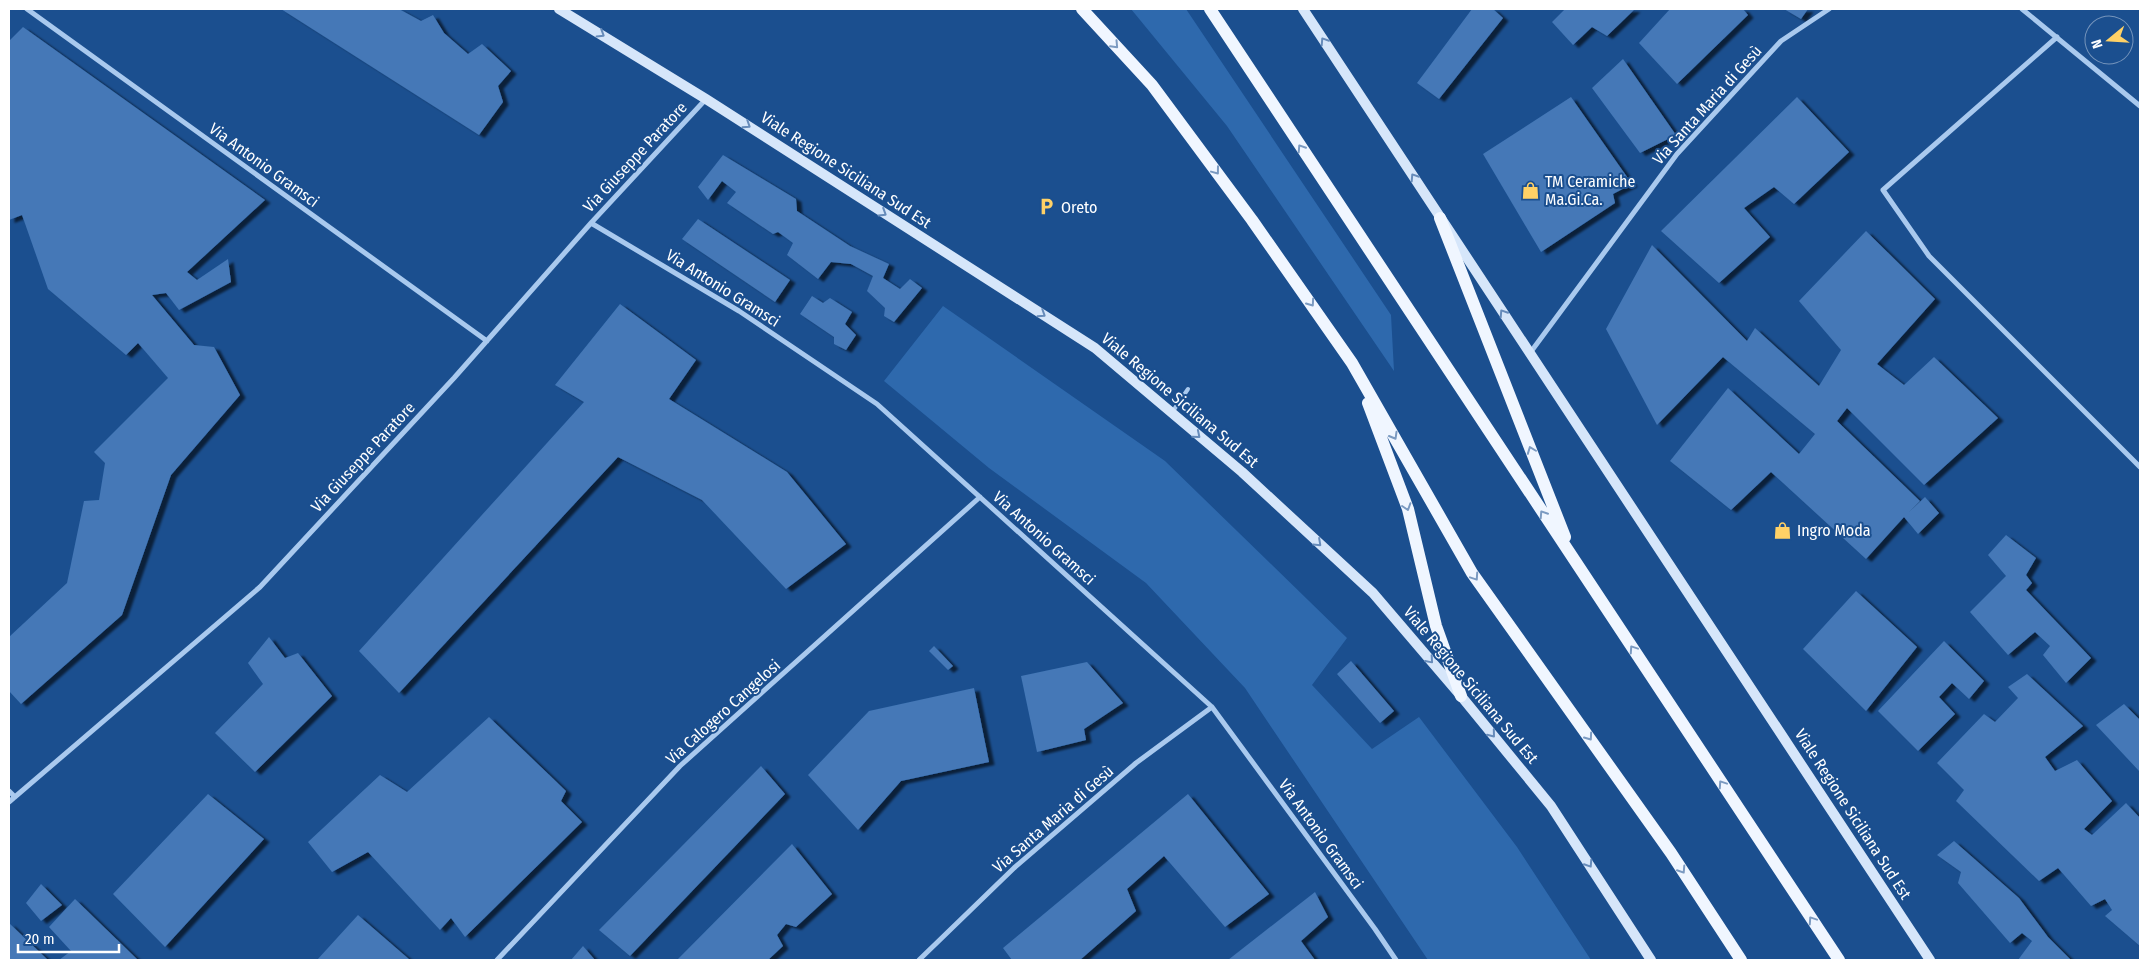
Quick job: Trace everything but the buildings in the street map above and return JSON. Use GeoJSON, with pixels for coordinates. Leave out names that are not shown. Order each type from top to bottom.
{"type":"FeatureCollection","features":[{"type":"Feature","properties":{"kind":"main road"},"geometry":{"type":"LineString","coordinates":[[1082,9],[1152,86],[1252,220],[1352,363],[1472,573],[1671,853],[1741,960]]}},
{"type":"Feature","properties":{"kind":"main road"},"geometry":{"type":"LineString","coordinates":[[1210,9],[1839,960]]}},
{"type":"Feature","properties":{"kind":"main road"},"geometry":{"type":"LineString","coordinates":[[1440,218],[1574,561]]}},
{"type":"Feature","properties":{"kind":"main road"},"geometry":{"type":"LineString","coordinates":[[1352,363],[1408,509],[1436,626],[1461,696]]}},
{"type":"Feature","properties":{"kind":"street","name":"Via Antonio Gramsci"},"geometry":{"type":"LineString","coordinates":[[27,9],[487,341]]}},
{"type":"Feature","properties":{"kind":"street","name":"Viale Regione Siciliana Sud Est"},"geometry":{"type":"LineString","coordinates":[[559,9],[706,99],[1095,348],[1242,472],[1373,593],[1461,696],[1551,806],[1651,960]]}},
{"type":"Feature","properties":{"kind":"street","name":"Viale Regione Siciliana Sud Est"},"geometry":{"type":"LineString","coordinates":[[1303,9],[1930,960]]}},
{"type":"Feature","properties":{"kind":"street","name":"Via Santa Maria di Gesù"},"geometry":{"type":"LineString","coordinates":[[1530,354],[1677,154],[1781,41],[1830,9]]}},
{"type":"Feature","properties":{"kind":"street"},"geometry":{"type":"LineString","coordinates":[[2022,9],[2140,106]]}},
{"type":"Feature","properties":{"kind":"street"},"geometry":{"type":"LineString","coordinates":[[2057,37],[1883,190],[1929,256],[2140,467]]}},
{"type":"Feature","properties":{"kind":"street","name":"Via Giuseppe Paratore"},"geometry":{"type":"LineString","coordinates":[[9,802],[260,587],[487,341],[591,223],[706,99]]}},
{"type":"Feature","properties":{"kind":"street","name":"Via Antonio Gramsci"},"geometry":{"type":"LineString","coordinates":[[591,223],[739,311],[877,404],[1212,707],[1396,960]]}},
{"type":"Feature","properties":{"kind":"street","name":"Via Calogero Cangelosi"},"geometry":{"type":"LineString","coordinates":[[497,960],[680,766],[980,497]]}},
{"type":"Feature","properties":{"kind":"street","name":"Via Santa Maria di Gesù"},"geometry":{"type":"LineString","coordinates":[[918,960],[1014,868],[1129,769],[1212,707]]}},
{"type":"Feature","properties":{"kind":"street"},"geometry":{"type":"LineString","coordinates":[[9,791],[15,797]]}},
{"type":"Feature","properties":{"kind":"lane"},"geometry":{"type":"LineString","coordinates":[[1172,413],[1188,389]]}},
{"type":"Feature","properties":{"kind":"shaded area"},"geometry":{"type":"Polygon","coordinates":[[[1131,9],[1186,9],[1391,315],[1394,371],[1227,126],[1131,9]]]}},
{"type":"Feature","properties":{"kind":"shaded area"},"geometry":{"type":"Polygon","coordinates":[[[943,306],[1165,461],[1347,638],[1312,685],[1372,749],[1419,717],[1517,847],[1591,960],[1428,960],[1245,688],[1146,583],[989,468],[884,381],[943,306]]]}},
{"type":"Feature","properties":{"kind":"place","name":"TM Ceramiche Ma.Gi.Ca."},"geometry":{"type":"Point","coordinates":[1531,190]}},
{"type":"Feature","properties":{"kind":"place","name":"Oreto"},"geometry":{"type":"Point","coordinates":[1047,207]}},
{"type":"Feature","properties":{"kind":"place","name":"Ingro Moda"},"geometry":{"type":"Point","coordinates":[1783,530]}}]}
